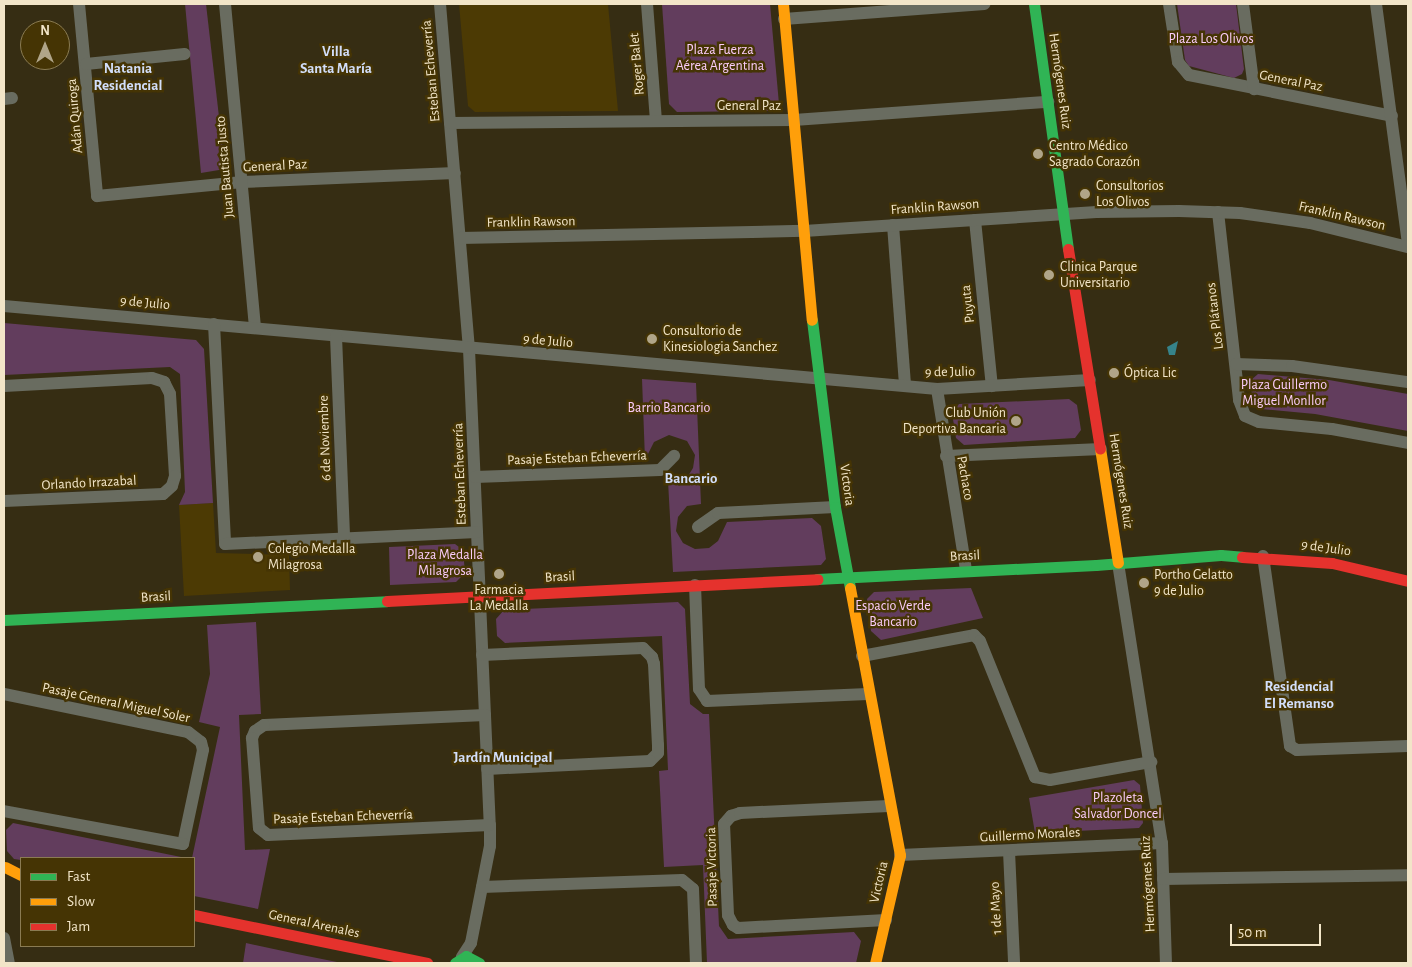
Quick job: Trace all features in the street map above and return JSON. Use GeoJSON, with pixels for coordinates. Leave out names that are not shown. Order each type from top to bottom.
{"type":"FeatureCollection","features":[{"type":"Feature","properties":{"kind":"street","name":"Adán Quiroga"},"geometry":{"type":"LineString","coordinates":[[79,4],[98,196]]}},
{"type":"Feature","properties":{"kind":"street","name":"Juan Bautista Justo"},"geometry":{"type":"LineString","coordinates":[[225,4],[255,328]]}},
{"type":"Feature","properties":{"kind":"street","name":"Esteban Echeverría"},"geometry":{"type":"LineString","coordinates":[[440,4],[469,349],[490,825],[482,887],[471,943],[463,961]]}},
{"type":"Feature","properties":{"kind":"street","name":"Roger Balet"},"geometry":{"type":"LineString","coordinates":[[647,4],[656,121]]}},
{"type":"Feature","properties":{"kind":"street","name":"Victoria"},"geometry":{"type":"LineString","coordinates":[[783,4],[818,379],[835,508],[868,694],[900,855],[875,963]]}},
{"type":"Feature","properties":{"kind":"street"},"geometry":{"type":"LineString","coordinates":[[784,19],[984,4]]}},
{"type":"Feature","properties":{"kind":"street","name":"Hermógenes Ruiz"},"geometry":{"type":"LineString","coordinates":[[1034,4],[1063,214],[1151,762],[1162,843],[1166,963]]}},
{"type":"Feature","properties":{"kind":"street","name":"General Paz"},"geometry":{"type":"LineString","coordinates":[[1169,4],[1178,62],[1186,73],[1254,89],[1392,116]]}},
{"type":"Feature","properties":{"kind":"street"},"geometry":{"type":"LineString","coordinates":[[1243,4],[1254,89]]}},
{"type":"Feature","properties":{"kind":"street"},"geometry":{"type":"LineString","coordinates":[[1376,4],[1408,245]]}},
{"type":"Feature","properties":{"kind":"street"},"geometry":{"type":"LineString","coordinates":[[86,64],[184,54]]}},
{"type":"Feature","properties":{"kind":"street","name":"General Paz"},"geometry":{"type":"LineString","coordinates":[[450,123],[794,120],[1048,102]]}},
{"type":"Feature","properties":{"kind":"street","name":"General Paz"},"geometry":{"type":"LineString","coordinates":[[98,196],[242,182],[454,173]]}},
{"type":"Feature","properties":{"kind":"street","name":"Franklin Rawson"},"geometry":{"type":"LineString","coordinates":[[460,238],[804,231],[1063,214],[1218,212],[1310,223],[1408,245]]}},
{"type":"Feature","properties":{"kind":"street","name":"Los Plátanos"},"geometry":{"type":"LineString","coordinates":[[1218,212],[1239,400],[1245,416],[1259,422],[1332,429],[1408,443]]}},
{"type":"Feature","properties":{"kind":"street","name":"Puyuta"},"geometry":{"type":"LineString","coordinates":[[975,220],[992,386]]}},
{"type":"Feature","properties":{"kind":"street"},"geometry":{"type":"LineString","coordinates":[[893,225],[905,386]]}},
{"type":"Feature","properties":{"kind":"street","name":"9 de Julio"},"geometry":{"type":"LineString","coordinates":[[4,306],[469,349],[937,389],[1090,380]]}},
{"type":"Feature","properties":{"kind":"street"},"geometry":{"type":"LineString","coordinates":[[214,324],[225,544],[477,532]]}},
{"type":"Feature","properties":{"kind":"street","name":"6 de Noviembre"},"geometry":{"type":"LineString","coordinates":[[336,336],[344,538]]}},
{"type":"Feature","properties":{"kind":"street"},"geometry":{"type":"LineString","coordinates":[[1236,364],[1292,366],[1408,382]]}},
{"type":"Feature","properties":{"kind":"street","name":"Orlando Irrazabal"},"geometry":{"type":"LineString","coordinates":[[4,386],[152,378],[164,382],[170,394],[172,486],[163,494],[4,502]]}},
{"type":"Feature","properties":{"kind":"street","name":"Pachaco"},"geometry":{"type":"LineString","coordinates":[[937,389],[946,456],[966,572]]}},
{"type":"Feature","properties":{"kind":"street"},"geometry":{"type":"LineString","coordinates":[[946,456],[1101,449]]}},
{"type":"Feature","properties":{"kind":"street","name":"Pasaje Esteban Echeverría"},"geometry":{"type":"LineString","coordinates":[[475,477],[660,470],[674,456]]}},
{"type":"Feature","properties":{"kind":"street"},"geometry":{"type":"LineString","coordinates":[[698,527],[718,512],[835,508]]}},
{"type":"Feature","properties":{"kind":"street","name":"9 de Julio"},"geometry":{"type":"LineString","coordinates":[[1118,563],[1189,556],[1263,556],[1332,563],[1408,581]]}},
{"type":"Feature","properties":{"kind":"street"},"geometry":{"type":"LineString","coordinates":[[1263,556],[1290,746],[1297,750],[1408,746]]}},
{"type":"Feature","properties":{"kind":"street","name":"Brasil"},"geometry":{"type":"LineString","coordinates":[[4,620],[1118,563]]}},
{"type":"Feature","properties":{"kind":"street"},"geometry":{"type":"LineString","coordinates":[[695,585],[699,689],[707,701],[868,694]]}},
{"type":"Feature","properties":{"kind":"street"},"geometry":{"type":"LineString","coordinates":[[862,656],[960,636],[978,637],[1035,777],[1050,780],[1151,762]]}},
{"type":"Feature","properties":{"kind":"street"},"geometry":{"type":"LineString","coordinates":[[482,654],[643,648],[652,656],[654,664],[658,745],[658,753],[650,761],[487,769]]}},
{"type":"Feature","properties":{"kind":"street","name":"Pasaje General Miguel Soler"},"geometry":{"type":"LineString","coordinates":[[4,694],[188,732],[201,742],[203,750],[183,844],[4,810]]}},
{"type":"Feature","properties":{"kind":"street","name":"Pasaje Esteban Echeverría"},"geometry":{"type":"LineString","coordinates":[[485,715],[264,724],[255,731],[252,738],[258,823],[268,835],[490,825]]}},
{"type":"Feature","properties":{"kind":"street","name":"Pasaje Victoria"},"geometry":{"type":"LineString","coordinates":[[886,920],[738,928],[733,925],[728,915],[724,824],[731,816],[740,814],[889,806]]}},
{"type":"Feature","properties":{"kind":"street","name":"Guillermo Morales"},"geometry":{"type":"LineString","coordinates":[[900,855],[1162,843]]}},
{"type":"Feature","properties":{"kind":"street","name":"1 de Mayo"},"geometry":{"type":"LineString","coordinates":[[1008,851],[1014,963]]}},
{"type":"Feature","properties":{"kind":"street"},"geometry":{"type":"LineString","coordinates":[[20,874],[4,866],[4,880],[20,882]]}},
{"type":"Feature","properties":{"kind":"street"},"geometry":{"type":"LineString","coordinates":[[1163,879],[1408,875]]}},
{"type":"Feature","properties":{"kind":"street"},"geometry":{"type":"LineString","coordinates":[[482,887],[682,880],[693,889],[696,963]]}},
{"type":"Feature","properties":{"kind":"street","name":"General Arenales"},"geometry":{"type":"LineString","coordinates":[[195,915],[427,963]]}},
{"type":"Feature","properties":{"kind":"street"},"geometry":{"type":"LineString","coordinates":[[4,938],[9,963]]}},
{"type":"Feature","properties":{"kind":"shaded area"},"geometry":{"type":"Polygon","coordinates":[[[459,4],[608,4],[618,111],[475,112],[468,106],[459,4]]]}},
{"type":"Feature","properties":{"kind":"shaded area"},"geometry":{"type":"Polygon","coordinates":[[[213,503],[216,553],[289,555],[290,590],[184,596],[179,505],[213,503]]]}},
{"type":"Feature","properties":{"kind":"green space"},"geometry":{"type":"Polygon","coordinates":[[[185,4],[206,4],[225,169],[201,173],[185,4]]]}},
{"type":"Feature","properties":{"kind":"green space","name":"Plaza Fuerza Aérea Argentina"},"geometry":{"type":"Polygon","coordinates":[[[662,4],[770,4],[779,104],[772,111],[677,112],[669,104],[662,4]]]}},
{"type":"Feature","properties":{"kind":"green space","name":"Plaza Los Olivos"},"geometry":{"type":"Polygon","coordinates":[[[1177,4],[1236,4],[1244,69],[1242,74],[1234,78],[1189,66],[1185,60],[1177,4]]]}},
{"type":"Feature","properties":{"kind":"green space"},"geometry":{"type":"Polygon","coordinates":[[[4,323],[196,340],[204,349],[213,503],[179,505],[185,492],[180,374],[170,367],[4,375],[4,323]]]}},
{"type":"Feature","properties":{"kind":"green space","name":"Plaza Guillermo Miguel Monllor"},"geometry":{"type":"Polygon","coordinates":[[[1258,374],[1329,380],[1408,394],[1408,431],[1315,414],[1261,409],[1252,400],[1251,380],[1258,374]]]}},
{"type":"Feature","properties":{"kind":"green space","name":"Barrio Bancario"},"geometry":{"type":"Polygon","coordinates":[[[642,379],[696,383],[701,504],[687,506],[678,517],[676,531],[683,543],[695,549],[709,548],[718,541],[727,522],[812,518],[821,526],[826,559],[821,565],[673,572],[668,481],[683,480],[688,476],[693,468],[695,455],[687,441],[669,435],[654,442],[645,460],[642,379]]]}},
{"type":"Feature","properties":{"kind":"green space","name":"Club Unión Deportiva Bancaria"},"geometry":{"type":"Polygon","coordinates":[[[1069,399],[1077,405],[1081,430],[1075,438],[964,445],[956,438],[952,413],[959,404],[1069,399]]]}},
{"type":"Feature","properties":{"kind":"green space","name":"Plaza Medalla Milagrosa"},"geometry":{"type":"Polygon","coordinates":[[[455,544],[463,550],[465,573],[456,582],[390,585],[389,547],[455,544]]]}},
{"type":"Feature","properties":{"kind":"green space","name":"Espacio Verde Bancario"},"geometry":{"type":"Polygon","coordinates":[[[971,588],[983,618],[881,640],[871,631],[867,599],[874,592],[971,588]]]}},
{"type":"Feature","properties":{"kind":"green space"},"geometry":{"type":"Polygon","coordinates":[[[678,602],[685,609],[690,704],[703,714],[709,714],[719,926],[728,939],[854,932],[861,941],[856,963],[707,963],[703,865],[664,867],[659,771],[668,770],[662,636],[505,643],[497,636],[496,619],[504,610],[678,602]]]}},
{"type":"Feature","properties":{"kind":"green space"},"geometry":{"type":"Polygon","coordinates":[[[256,622],[261,714],[239,715],[245,850],[270,849],[258,909],[195,896],[195,857],[192,857],[220,727],[199,722],[210,674],[207,625],[256,622]]]}},
{"type":"Feature","properties":{"kind":"green space","name":"Plazoleta Salvador Doncel"},"geometry":{"type":"Polygon","coordinates":[[[1134,780],[1140,785],[1143,823],[1139,828],[1035,833],[1029,798],[1134,780]]]}},
{"type":"Feature","properties":{"kind":"green space"},"geometry":{"type":"Polygon","coordinates":[[[13,823],[181,857],[20,857],[20,860],[14,859],[7,851],[6,830],[13,823]]]}},
{"type":"Feature","properties":{"kind":"green space"},"geometry":{"type":"Polygon","coordinates":[[[246,943],[297,954],[342,963],[243,963],[246,943]]]}},
{"type":"Feature","properties":{"kind":"water"},"geometry":{"type":"Polygon","coordinates":[[[1178,341],[1175,355],[1169,355],[1167,347],[1178,341]]]}},
{"type":"Feature","properties":{"kind":"traffic: fast"},"geometry":{"type":"LineString","coordinates":[[1034,4],[1068,249]]}},
{"type":"Feature","properties":{"kind":"traffic: fast"},"geometry":{"type":"LineString","coordinates":[[812,320],[835,507],[850,588]]}},
{"type":"Feature","properties":{"kind":"traffic: fast"},"geometry":{"type":"LineString","coordinates":[[817,579],[1096,565],[1221,555],[1242,557]]}},
{"type":"Feature","properties":{"kind":"traffic: fast"},"geometry":{"type":"LineString","coordinates":[[4,620],[387,601]]}},
{"type":"Feature","properties":{"kind":"traffic: fast"},"geometry":{"type":"LineString","coordinates":[[455,963],[466,956],[479,963]]}},
{"type":"Feature","properties":{"kind":"traffic: slow"},"geometry":{"type":"LineString","coordinates":[[783,4],[812,320]]}},
{"type":"Feature","properties":{"kind":"traffic: slow"},"geometry":{"type":"LineString","coordinates":[[1100,448],[1118,563]]}},
{"type":"Feature","properties":{"kind":"traffic: slow"},"geometry":{"type":"LineString","coordinates":[[850,588],[900,855],[875,963]]}},
{"type":"Feature","properties":{"kind":"traffic: slow"},"geometry":{"type":"LineString","coordinates":[[5,867],[20,874]]}},
{"type":"Feature","properties":{"kind":"traffic: jam"},"geometry":{"type":"LineString","coordinates":[[1068,249],[1100,448]]}},
{"type":"Feature","properties":{"kind":"traffic: jam"},"geometry":{"type":"LineString","coordinates":[[1242,557],[1332,563],[1408,581]]}},
{"type":"Feature","properties":{"kind":"traffic: jam"},"geometry":{"type":"LineString","coordinates":[[387,601],[817,579]]}},
{"type":"Feature","properties":{"kind":"traffic: jam"},"geometry":{"type":"LineString","coordinates":[[195,915],[427,963]]}},
{"type":"Feature","properties":{"kind":"place","name":"Centro Médico Sagrado Corazón"},"geometry":{"type":"Point","coordinates":[1038,154]}},
{"type":"Feature","properties":{"kind":"place","name":"Consultorios Los Olivos"},"geometry":{"type":"Point","coordinates":[1085,194]}},
{"type":"Feature","properties":{"kind":"place","name":"Clinica Parque Universitario"},"geometry":{"type":"Point","coordinates":[1049,275]}},
{"type":"Feature","properties":{"kind":"place","name":"Consultorio de Kinesiologia Sanchez"},"geometry":{"type":"Point","coordinates":[652,339]}},
{"type":"Feature","properties":{"kind":"place","name":"Óptica Lic"},"geometry":{"type":"Point","coordinates":[1114,373]}},
{"type":"Feature","properties":{"kind":"place","name":"Club Unión Deportiva Bancaria"},"geometry":{"type":"Point","coordinates":[1016,421]}},
{"type":"Feature","properties":{"kind":"place","name":"Colegio Medalla Milagrosa"},"geometry":{"type":"Point","coordinates":[258,557]}},
{"type":"Feature","properties":{"kind":"place","name":"Farmacia La Medalla"},"geometry":{"type":"Point","coordinates":[499,574]}},
{"type":"Feature","properties":{"kind":"place","name":"Portho Gelatto 9 de Julio"},"geometry":{"type":"Point","coordinates":[1144,583]}},
{"type":"Feature","properties":{"kind":"district","name":"Villa Santa María"},"geometry":{"type":"Point","coordinates":[336,60]}},
{"type":"Feature","properties":{"kind":"district","name":"Natania Residencial"},"geometry":{"type":"Point","coordinates":[128,76]}},
{"type":"Feature","properties":{"kind":"district","name":"Bancario"},"geometry":{"type":"Point","coordinates":[691,479]}},
{"type":"Feature","properties":{"kind":"district","name":"Residencial El Remanso"},"geometry":{"type":"Point","coordinates":[1299,694]}},
{"type":"Feature","properties":{"kind":"district","name":"Jardín Municipal"},"geometry":{"type":"Point","coordinates":[503,758]}}]}
